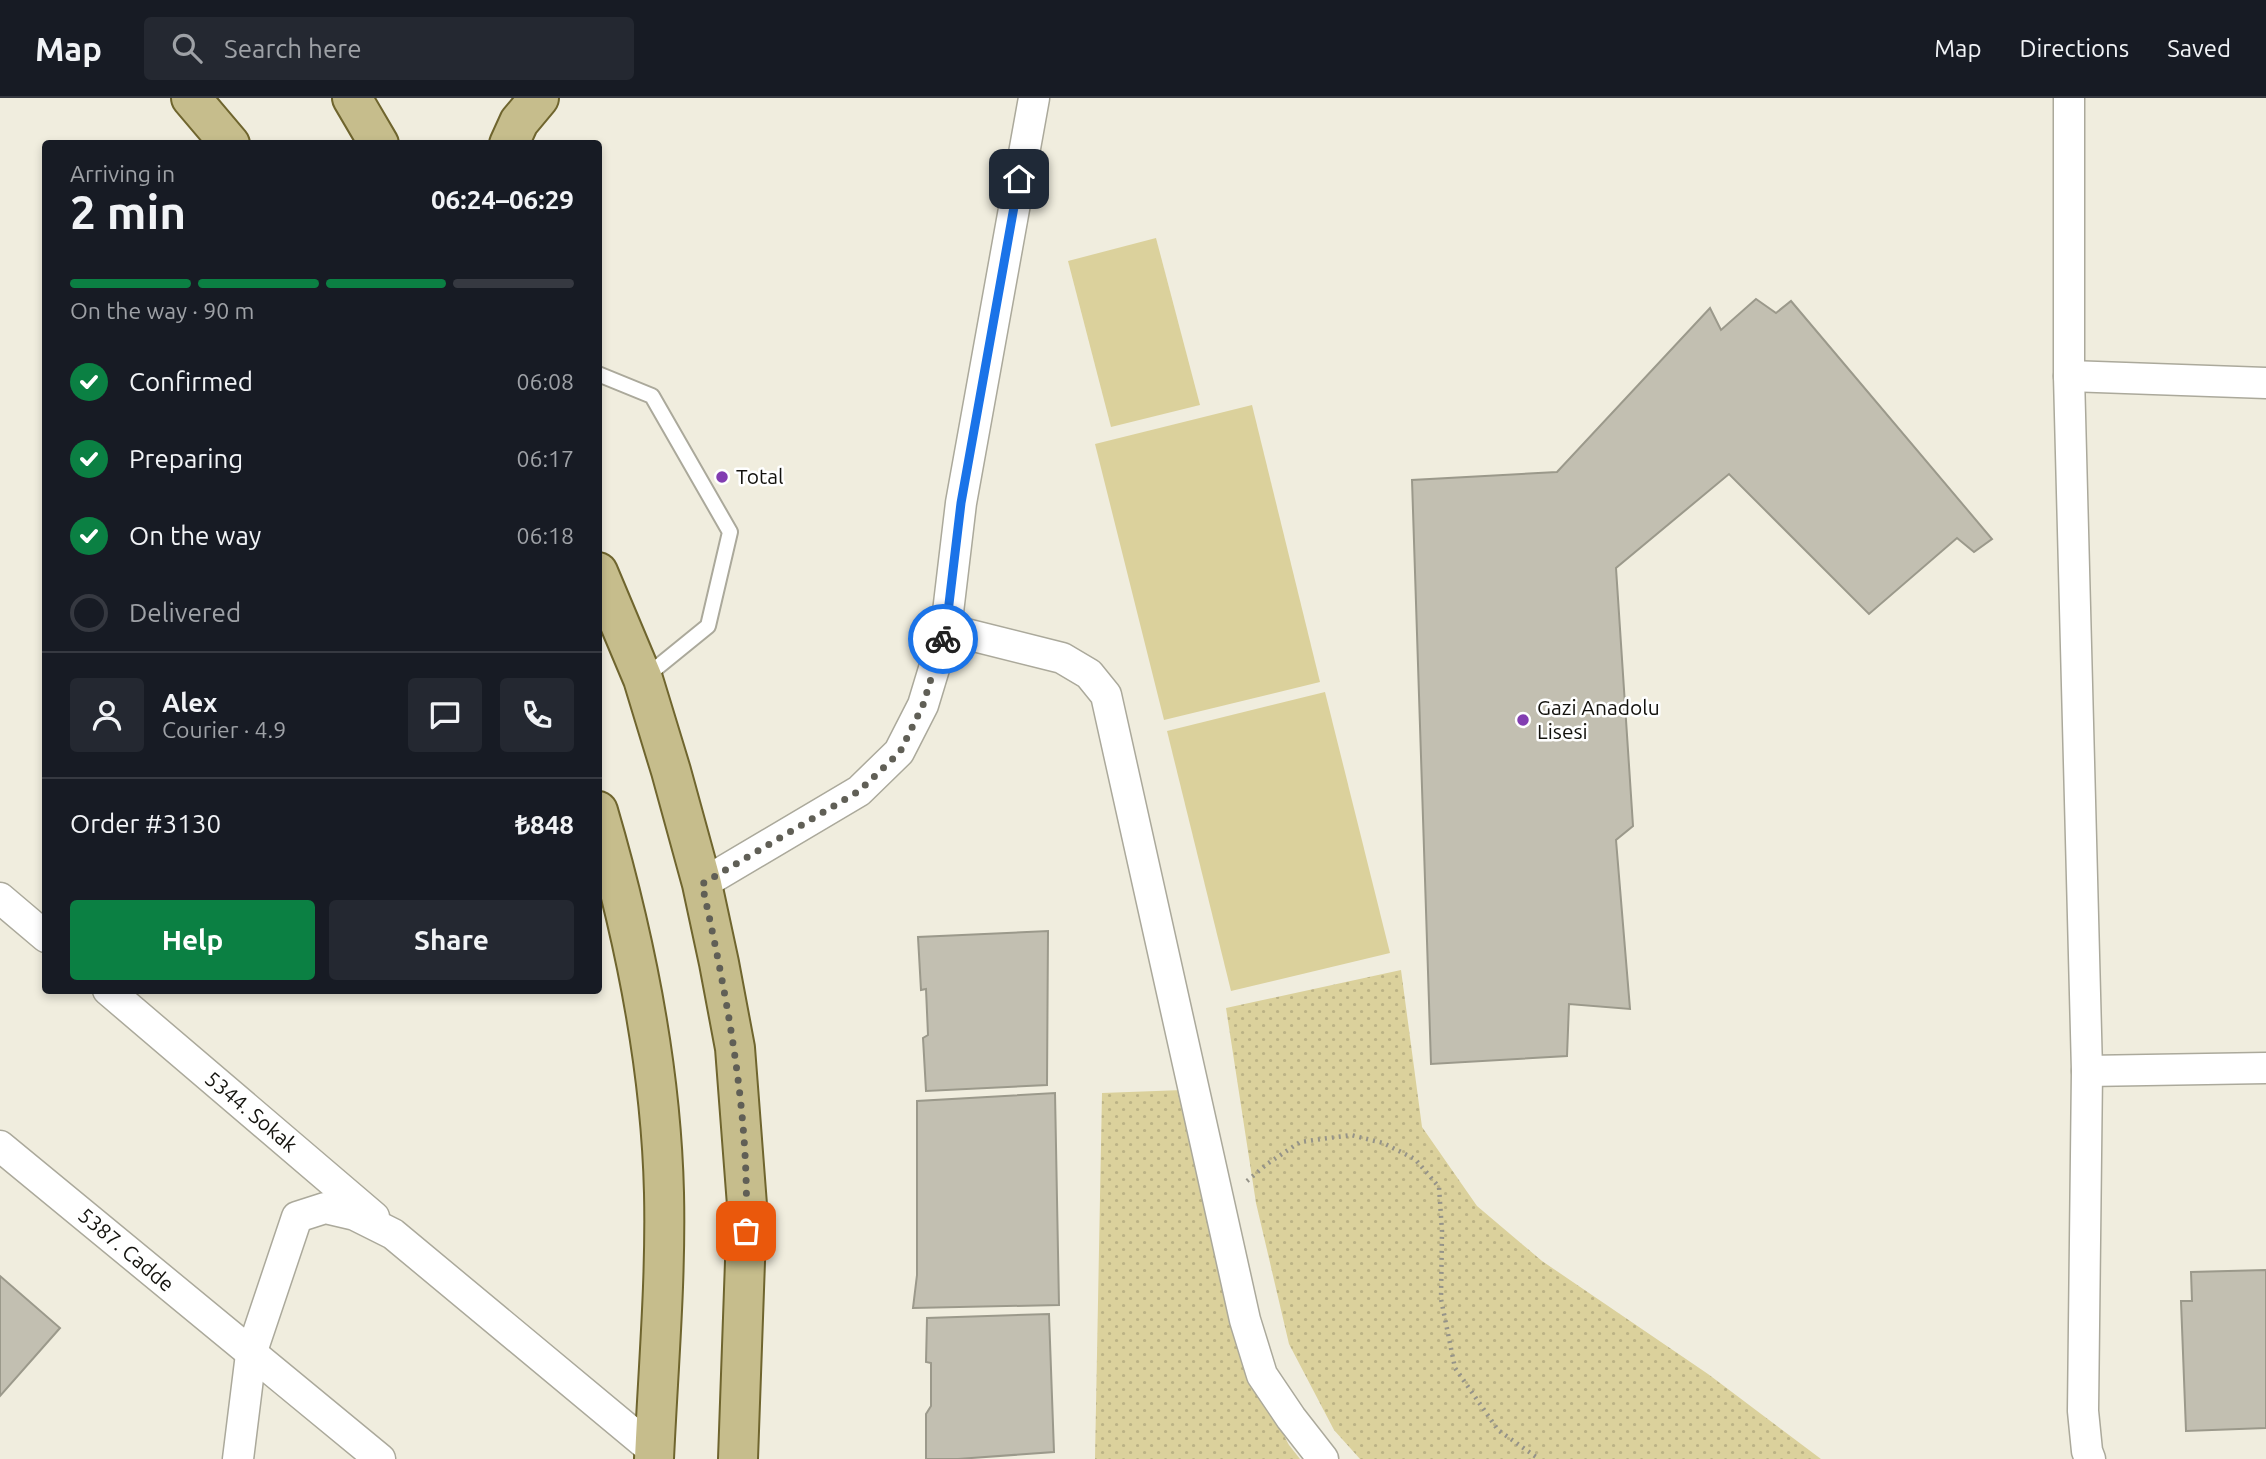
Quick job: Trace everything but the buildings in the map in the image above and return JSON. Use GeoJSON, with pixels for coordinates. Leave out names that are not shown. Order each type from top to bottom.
{"type":"FeatureCollection","features":[{"type":"Feature","properties":{"kind":"main road"},"geometry":{"type":"LineString","coordinates":[[191,98],[222,125]]}},
{"type":"Feature","properties":{"kind":"main road"},"geometry":{"type":"LineString","coordinates":[[352,98],[377,140]]}},
{"type":"Feature","properties":{"kind":"main road"},"geometry":{"type":"LineString","coordinates":[[511,140],[519,121],[540,98]]}},
{"type":"Feature","properties":{"kind":"main road"},"geometry":{"type":"LineString","coordinates":[[602,582],[643,679],[671,771],[702,884],[734,1048],[747,1205],[738,1459]]}},
{"type":"Feature","properties":{"kind":"main road"},"geometry":{"type":"LineString","coordinates":[[602,825],[614,866],[640,986],[659,1118],[664,1193],[654,1455]]}},
{"type":"Feature","properties":{"kind":"street"},"geometry":{"type":"LineString","coordinates":[[702,884],[859,791],[900,752],[923,705],[946,629],[961,503],[1034,98]]}},
{"type":"Feature","properties":{"kind":"street"},"geometry":{"type":"LineString","coordinates":[[2069,98],[2069,376],[2087,1071],[2084,1411],[2090,1459]]}},
{"type":"Feature","properties":{"kind":"street"},"geometry":{"type":"LineString","coordinates":[[2069,376],[2266,383]]}},
{"type":"Feature","properties":{"kind":"street"},"geometry":{"type":"LineString","coordinates":[[946,629],[1062,658],[1089,674],[1106,695],[1245,1320],[1262,1375],[1323,1459]]}},
{"type":"Feature","properties":{"kind":"street"},"geometry":{"type":"LineString","coordinates":[[0,898],[42,934]]}},
{"type":"Feature","properties":{"kind":"street","name":"5344. Sokak"},"geometry":{"type":"LineString","coordinates":[[113,994],[393,1234]]}},
{"type":"Feature","properties":{"kind":"street"},"geometry":{"type":"LineString","coordinates":[[2087,1071],[2266,1068]]}},
{"type":"Feature","properties":{"kind":"street","name":"5387. Cadde"},"geometry":{"type":"LineString","coordinates":[[0,1146],[380,1459]]}},
{"type":"Feature","properties":{"kind":"street"},"geometry":{"type":"LineString","coordinates":[[238,1459],[251,1354],[297,1217],[326,1208],[355,1214],[393,1234],[654,1455]]}},
{"type":"Feature","properties":{"kind":"lane"},"geometry":{"type":"LineString","coordinates":[[602,376],[652,396],[730,532],[708,626],[643,679]]}},
{"type":"Feature","properties":{"kind":"path"},"geometry":{"type":"LineString","coordinates":[[1220,1205],[1267,1164],[1300,1142],[1351,1135],[1383,1143],[1415,1159],[1439,1187],[1442,1231],[1441,1299],[1455,1368],[1498,1430],[1539,1459]]}},
{"type":"Feature","properties":{"kind":"shaded area"},"geometry":{"type":"Polygon","coordinates":[[[1156,238],[1200,405],[1111,427],[1068,261],[1156,238]]]}},
{"type":"Feature","properties":{"kind":"shaded area"},"geometry":{"type":"Polygon","coordinates":[[[1252,405],[1320,682],[1164,720],[1095,444],[1252,405]]]}},
{"type":"Feature","properties":{"kind":"shaded area"},"geometry":{"type":"Polygon","coordinates":[[[1325,692],[1390,953],[1231,991],[1167,731],[1325,692]]]}},
{"type":"Feature","properties":{"kind":"shaded area"},"geometry":{"type":"Polygon","coordinates":[[[1401,970],[1422,1127],[1477,1206],[1542,1261],[1708,1374],[1821,1459],[1360,1459],[1334,1430],[1289,1344],[1256,1203],[1226,1008],[1401,970]]]}},
{"type":"Feature","properties":{"kind":"shaded area"},"geometry":{"type":"Polygon","coordinates":[[[1183,1090],[1251,1374],[1289,1445],[1300,1459],[1095,1459],[1102,1093],[1183,1090]]]}},
{"type":"Feature","properties":{"kind":"way so far"},"geometry":{"type":"LineString","coordinates":[[746,1231],[742,1125],[734,1048],[702,884],[859,791],[900,752],[923,705],[943,639]]}},
{"type":"Feature","properties":{"kind":"place","name":"Total"},"geometry":{"type":"Point","coordinates":[722,477]}},
{"type":"Feature","properties":{"kind":"place","name":"Gazi Anadolu Lisesi"},"geometry":{"type":"Point","coordinates":[1523,720]}},
{"type":"Feature","properties":{"kind":"route"},"geometry":{"type":"LineString","coordinates":[[943,639],[961,503],[1019,179]]}}]}
